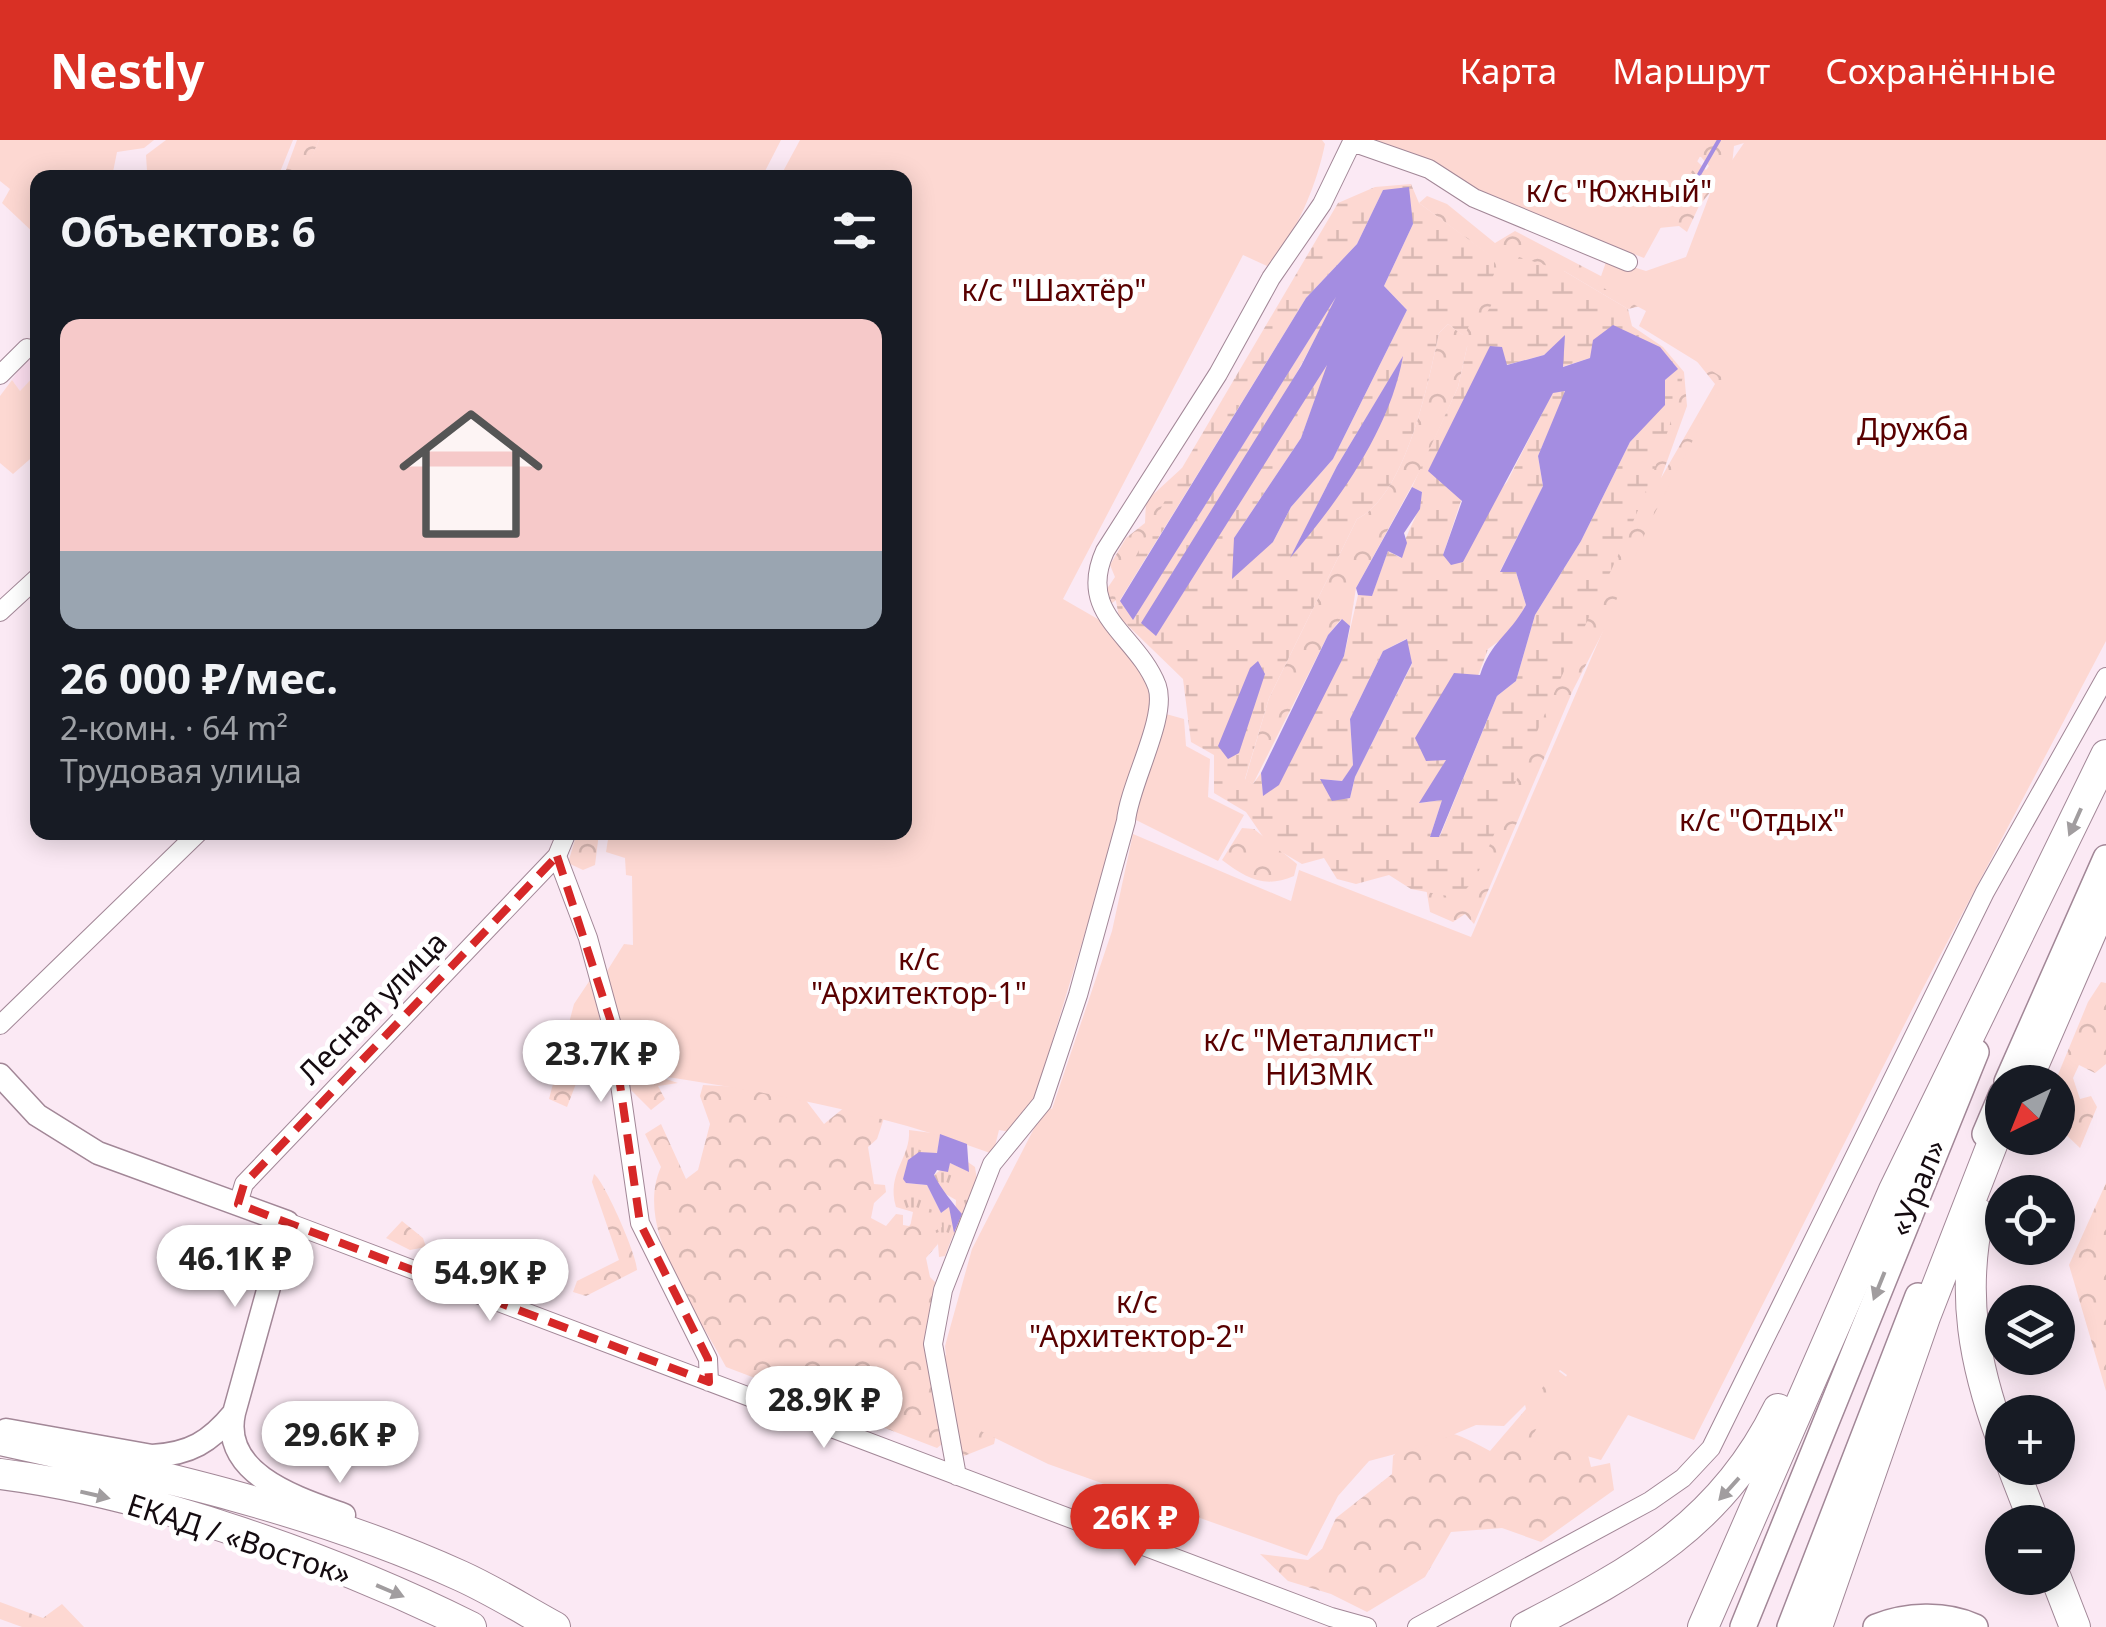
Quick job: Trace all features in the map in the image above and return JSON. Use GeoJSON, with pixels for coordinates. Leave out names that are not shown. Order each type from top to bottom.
{"type":"FeatureCollection","features":[{"type":"Feature","properties":{"kind":"highway","name":"«Урал»"},"geometry":{"type":"LineString","coordinates":[[2042,888],[2106,754]]}},
{"type":"Feature","properties":{"kind":"highway"},"geometry":{"type":"LineString","coordinates":[[1703,1627],[1894,1190],[2003,960],[2042,888]]}},
{"type":"Feature","properties":{"kind":"highway"},"geometry":{"type":"LineString","coordinates":[[2031,1065],[2106,898]]}},
{"type":"Feature","properties":{"kind":"highway"},"geometry":{"type":"LineString","coordinates":[[1818,1627],[1925,1317],[1988,1155]]}},
{"type":"Feature","properties":{"kind":"highway"},"geometry":{"type":"LineString","coordinates":[[1989,1395],[1972,1338],[1968,1292],[1983,1198],[1998,1155]]}},
{"type":"Feature","properties":{"kind":"highway"},"geometry":{"type":"LineString","coordinates":[[1526,1627],[1683,1533],[1740,1476],[1894,1190]]}},
{"type":"Feature","properties":{"kind":"highway","name":"ЕКАД / «Восток»"},"geometry":{"type":"LineString","coordinates":[[0,1440],[227,1496],[422,1560],[556,1627]]}},
{"type":"Feature","properties":{"kind":"highway","name":"ЕКАД / «Восток»"},"geometry":{"type":"LineString","coordinates":[[0,1474],[224,1529],[338,1569],[471,1627]]}},
{"type":"Feature","properties":{"kind":"highway"},"geometry":{"type":"LineString","coordinates":[[2063,1595],[2075,1627]]}},
{"type":"Feature","properties":{"kind":"main road"},"geometry":{"type":"LineString","coordinates":[[2015,1065],[2106,858]]}},
{"type":"Feature","properties":{"kind":"main road","name":"«Урал»"},"geometry":{"type":"LineString","coordinates":[[1743,1627],[2042,888]]}},
{"type":"Feature","properties":{"kind":"main road"},"geometry":{"type":"LineString","coordinates":[[0,1075],[37,1115],[98,1154],[287,1222],[234,1413],[241,1454],[265,1480],[294,1496],[391,1534],[422,1560]]}},
{"type":"Feature","properties":{"kind":"main road","name":"«Урал»"},"geometry":{"type":"LineString","coordinates":[[1790,1627],[1916,1300],[1985,1135]]}},
{"type":"Feature","properties":{"kind":"main road"},"geometry":{"type":"LineString","coordinates":[[0,1430],[164,1456],[197,1448],[234,1413]]}},
{"type":"Feature","properties":{"kind":"main road"},"geometry":{"type":"LineString","coordinates":[[1876,1627],[1904,1618],[1930,1618],[1975,1627]]}},
{"type":"Feature","properties":{"kind":"street"},"geometry":{"type":"LineString","coordinates":[[956,1476],[933,1344],[944,1290],[992,1164],[1042,1103],[1078,996],[1126,821],[1128,800],[1160,705],[1157,686],[1096,598],[1096,572],[1106,551],[1218,374],[1270,278],[1322,204],[1352,142],[1429,169],[1474,198],[1628,262]]}},
{"type":"Feature","properties":{"kind":"street"},"geometry":{"type":"LineString","coordinates":[[0,375],[27,348]]}},
{"type":"Feature","properties":{"kind":"street"},"geometry":{"type":"LineString","coordinates":[[0,612],[30,584]]}},
{"type":"Feature","properties":{"kind":"street"},"geometry":{"type":"LineString","coordinates":[[1418,1627],[1650,1501],[1683,1478],[1710,1448],[1985,892],[2106,677]]}},
{"type":"Feature","properties":{"kind":"street"},"geometry":{"type":"LineString","coordinates":[[0,1025],[191,840]]}},
{"type":"Feature","properties":{"kind":"street"},"geometry":{"type":"LineString","coordinates":[[564,840],[557,856],[588,938],[612,1022],[640,1223],[708,1358],[709,1382]]}},
{"type":"Feature","properties":{"kind":"street","name":"Лесная улица"},"geometry":{"type":"LineString","coordinates":[[238,1204],[244,1184],[557,856]]}},
{"type":"Feature","properties":{"kind":"street"},"geometry":{"type":"LineString","coordinates":[[287,1222],[1331,1618],[1367,1627]]}},
{"type":"Feature","properties":{"kind":"highlighted area"},"geometry":{"type":"Polygon","coordinates":[[[557,856],[611,1022],[640,1223],[708,1359],[709,1382],[238,1204],[244,1184],[557,856]]]}},
{"type":"Feature","properties":{"kind":"shaded area"},"geometry":{"type":"Polygon","coordinates":[[[1409,187],[1413,224],[1384,286],[1407,310],[1333,459],[1291,507],[1273,542],[1232,579],[1234,538],[1301,438],[1327,365],[1156,636],[1141,623],[1301,366],[1336,297],[1133,620],[1120,601],[1306,298],[1357,244],[1383,190],[1409,187]]]}},
{"type":"Feature","properties":{"kind":"shaded area"},"geometry":{"type":"Polygon","coordinates":[[[1613,325],[1660,347],[1678,369],[1665,380],[1665,405],[1630,442],[1581,541],[1535,615],[1516,681],[1497,696],[1439,837],[1430,837],[1442,800],[1419,803],[1446,760],[1426,761],[1415,738],[1454,673],[1480,675],[1489,654],[1526,605],[1516,572],[1500,572],[1543,486],[1538,456],[1565,391],[1553,393],[1463,562],[1451,565],[1443,555],[1462,501],[1428,471],[1490,346],[1502,347],[1507,365],[1544,355],[1565,335],[1563,367],[1590,358],[1593,340],[1613,325]]]}},
{"type":"Feature","properties":{"kind":"shaded area"},"geometry":{"type":"Polygon","coordinates":[[[30,352],[30,380],[20,391],[12,380],[30,352]]]}},
{"type":"Feature","properties":{"kind":"shaded area"},"geometry":{"type":"Polygon","coordinates":[[[1403,356],[1387,411],[1360,464],[1290,558],[1337,466],[1403,356]]]}},
{"type":"Feature","properties":{"kind":"shaded area"},"geometry":{"type":"Polygon","coordinates":[[[1412,487],[1422,492],[1420,509],[1404,533],[1407,543],[1402,558],[1388,551],[1372,596],[1358,595],[1356,588],[1412,487]]]}},
{"type":"Feature","properties":{"kind":"shaded area"},"geometry":{"type":"Polygon","coordinates":[[[1342,619],[1350,626],[1344,656],[1279,785],[1263,796],[1261,773],[1328,635],[1342,619]]]}},
{"type":"Feature","properties":{"kind":"shaded area"},"geometry":{"type":"Polygon","coordinates":[[[1407,639],[1412,663],[1355,777],[1350,798],[1332,801],[1320,779],[1342,781],[1353,765],[1350,719],[1383,651],[1407,639]]]}},
{"type":"Feature","properties":{"kind":"shaded area"},"geometry":{"type":"Polygon","coordinates":[[[1258,661],[1265,674],[1239,753],[1228,759],[1218,746],[1250,668],[1258,661]]]}},
{"type":"Feature","properties":{"kind":"shaded area"},"geometry":{"type":"Polygon","coordinates":[[[940,1134],[967,1144],[969,1172],[950,1163],[948,1172],[937,1170],[934,1175],[962,1214],[954,1233],[949,1207],[941,1213],[927,1185],[906,1183],[903,1179],[908,1160],[919,1152],[937,1153],[940,1134]]]}},
{"type":"Feature","properties":{"kind":"green space"},"geometry":{"type":"Polygon","coordinates":[[[0,140],[154,140],[144,148],[117,152],[113,170],[30,170],[30,229],[2,203],[10,189],[0,181],[0,140]]]}},
{"type":"Feature","properties":{"kind":"green space"},"geometry":{"type":"Polygon","coordinates":[[[166,140],[293,140],[281,170],[147,170],[146,155],[166,140]]]}},
{"type":"Feature","properties":{"kind":"green space"},"geometry":{"type":"Polygon","coordinates":[[[297,140],[319,140],[307,170],[286,170],[297,140]]]}},
{"type":"Feature","properties":{"kind":"green space"},"geometry":{"type":"Polygon","coordinates":[[[319,140],[781,140],[766,170],[306,170],[319,140]]]}},
{"type":"Feature","properties":{"kind":"green space"},"geometry":{"type":"Polygon","coordinates":[[[800,140],[1322,140],[1325,144],[1304,209],[1278,253],[1267,266],[1243,255],[1063,599],[1103,622],[1152,685],[1154,704],[1033,1105],[1010,1132],[999,1130],[993,1154],[908,1126],[822,1105],[646,1074],[636,1061],[626,1059],[607,971],[624,944],[633,945],[632,876],[626,875],[625,858],[606,852],[608,840],[912,840],[912,170],[784,170],[800,140]]]}},
{"type":"Feature","properties":{"kind":"green space","name":"к/с \"Южный\""},"geometry":{"type":"Polygon","coordinates":[[[1366,140],[1709,140],[1644,258],[1475,193],[1366,140]]]}},
{"type":"Feature","properties":{"kind":"green space"},"geometry":{"type":"Polygon","coordinates":[[[1707,140],[1754,140],[1734,146],[1732,165],[1699,206],[1687,232],[1679,226],[1659,228],[1696,160],[1706,170],[1709,166],[1701,157],[1691,155],[1707,140]]]}},
{"type":"Feature","properties":{"kind":"green space"},"geometry":{"type":"Polygon","coordinates":[[[1746,140],[2106,140],[2106,641],[1922,990],[1694,1440],[1628,1415],[1601,1460],[1530,1440],[1567,1375],[1560,1370],[1504,1426],[1476,1425],[1429,1445],[1369,1461],[1338,1496],[1307,1556],[1048,1464],[952,1417],[945,1346],[972,1249],[1045,1107],[1052,1109],[1112,931],[1133,834],[1291,901],[1299,870],[1471,937],[1649,524],[1725,379],[1639,326],[1646,311],[1598,285],[1607,259],[1646,271],[1686,257],[1711,191],[1746,140]]]}},
{"type":"Feature","properties":{"kind":"green space"},"geometry":{"type":"Polygon","coordinates":[[[1411,184],[1419,203],[1494,258],[1494,274],[1464,336],[1448,324],[1439,333],[1421,408],[1402,463],[1374,506],[1357,519],[1269,698],[1245,779],[1253,784],[1261,773],[1263,795],[1344,656],[1358,595],[1372,595],[1388,551],[1401,558],[1421,501],[1422,492],[1412,487],[1458,387],[1467,347],[1519,257],[1564,271],[1628,309],[1632,326],[1663,347],[1684,372],[1663,445],[1636,516],[1476,878],[1458,898],[1411,889],[1389,875],[1356,884],[1337,879],[1324,858],[1302,864],[1268,844],[1246,812],[1214,793],[1214,755],[1191,742],[1183,679],[1119,617],[1115,596],[1182,468],[1338,203],[1375,187],[1411,184]],[[1383,190],[1357,244],[1306,298],[1120,600],[1133,619],[1346,281],[1156,635],[1330,359],[1301,438],[1234,538],[1273,542],[1291,507],[1333,459],[1407,310],[1384,286],[1413,224],[1383,190]],[[1564,337],[1544,355],[1506,365],[1443,555],[1507,482],[1553,392],[1566,391],[1538,456],[1543,486],[1500,571],[1516,572],[1526,605],[1510,633],[1488,649],[1447,759],[1420,803],[1442,800],[1430,837],[1440,836],[1497,696],[1516,681],[1535,615],[1581,541],[1630,442],[1665,405],[1665,380],[1677,369],[1590,358],[1562,367],[1564,337]],[[1401,360],[1337,466],[1293,553],[1402,360],[1401,360]],[[1406,639],[1383,651],[1350,719],[1353,766],[1342,781],[1320,779],[1350,798],[1355,777],[1412,664],[1406,639]]]}},
{"type":"Feature","properties":{"kind":"green space"},"geometry":{"type":"Polygon","coordinates":[[[1427,196],[1447,204],[1495,243],[1515,231],[1637,295],[1641,306],[1628,309],[1564,271],[1467,347],[1458,387],[1421,469],[1356,588],[1350,626],[1341,619],[1328,635],[1253,784],[1245,780],[1269,698],[1357,519],[1374,506],[1402,463],[1421,408],[1439,333],[1448,324],[1463,335],[1493,258],[1419,203],[1427,196]]]}},
{"type":"Feature","properties":{"kind":"green space"},"geometry":{"type":"Polygon","coordinates":[[[1695,359],[1733,379],[1573,690],[1474,924],[1465,914],[1453,922],[1430,912],[1424,875],[1665,380],[1684,372],[1687,406],[1661,478],[1715,384],[1695,359]]]}},
{"type":"Feature","properties":{"kind":"green space"},"geometry":{"type":"Polygon","coordinates":[[[12,380],[20,391],[30,380],[30,459],[13,474],[0,463],[0,396],[12,380]]]}},
{"type":"Feature","properties":{"kind":"green space"},"geometry":{"type":"Polygon","coordinates":[[[1182,468],[1187,479],[1119,598],[1108,606],[1102,596],[1115,577],[1110,565],[1126,538],[1145,523],[1146,501],[1182,468]]]}},
{"type":"Feature","properties":{"kind":"green space"},"geometry":{"type":"Polygon","coordinates":[[[1166,714],[1184,719],[1186,746],[1210,759],[1208,797],[1244,815],[1218,861],[1134,819],[1136,797],[1166,714]]]}},
{"type":"Feature","properties":{"kind":"green space"},"geometry":{"type":"Polygon","coordinates":[[[1242,828],[1254,829],[1297,864],[1294,876],[1273,882],[1256,880],[1222,860],[1242,828]]]}},
{"type":"Feature","properties":{"kind":"green space"},"geometry":{"type":"Polygon","coordinates":[[[575,840],[598,840],[595,865],[583,870],[568,863],[575,840]]]}},
{"type":"Feature","properties":{"kind":"green space"},"geometry":{"type":"Polygon","coordinates":[[[590,980],[598,1001],[605,1053],[594,1065],[601,1077],[596,1085],[577,1081],[567,1107],[549,1099],[574,1004],[590,980]]]}},
{"type":"Feature","properties":{"kind":"green space"},"geometry":{"type":"Polygon","coordinates":[[[2101,982],[2106,983],[2106,1064],[2095,1073],[2079,1065],[2075,1074],[2075,1065],[2062,1065],[2088,1002],[2101,982]]]}},
{"type":"Feature","properties":{"kind":"green space"},"geometry":{"type":"Polygon","coordinates":[[[639,1070],[678,1083],[658,1086],[665,1099],[651,1110],[630,1089],[625,1074],[639,1070]]]}},
{"type":"Feature","properties":{"kind":"green space"},"geometry":{"type":"Polygon","coordinates":[[[2075,1084],[2080,1099],[2091,1096],[2097,1107],[2080,1148],[2075,1143],[2075,1084]]]}},
{"type":"Feature","properties":{"kind":"green space"},"geometry":{"type":"Polygon","coordinates":[[[703,1085],[798,1090],[824,1124],[856,1098],[885,1115],[877,1139],[868,1147],[874,1184],[885,1185],[886,1192],[874,1203],[871,1218],[886,1226],[896,1214],[903,1215],[903,1225],[909,1226],[928,1208],[941,1214],[942,1227],[931,1233],[938,1244],[926,1258],[930,1277],[938,1285],[942,1353],[959,1370],[981,1415],[996,1435],[994,1444],[964,1456],[946,1441],[937,1448],[726,1367],[685,1296],[662,1243],[655,1216],[655,1191],[661,1167],[645,1134],[661,1124],[686,1179],[698,1170],[710,1124],[700,1096],[703,1085]]]}},
{"type":"Feature","properties":{"kind":"green space"},"geometry":{"type":"Polygon","coordinates":[[[909,1130],[940,1134],[937,1154],[906,1183],[927,1185],[941,1213],[949,1206],[955,1217],[956,1200],[942,1192],[934,1175],[950,1163],[968,1171],[965,1160],[975,1167],[978,1187],[960,1235],[953,1235],[945,1256],[939,1257],[938,1244],[910,1227],[913,1212],[896,1207],[894,1185],[909,1130]]]}},
{"type":"Feature","properties":{"kind":"green space"},"geometry":{"type":"Polygon","coordinates":[[[594,1174],[620,1220],[637,1270],[586,1296],[573,1292],[577,1281],[619,1260],[592,1182],[594,1174]]]}},
{"type":"Feature","properties":{"kind":"green space"},"geometry":{"type":"Polygon","coordinates":[[[2106,1183],[2106,1391],[2069,1265],[2075,1265],[2075,1252],[2106,1183]]]}},
{"type":"Feature","properties":{"kind":"green space"},"geometry":{"type":"Polygon","coordinates":[[[402,1221],[423,1238],[426,1247],[410,1250],[386,1238],[402,1221]]]}},
{"type":"Feature","properties":{"kind":"green space"},"geometry":{"type":"Polygon","coordinates":[[[1542,1358],[1569,1379],[1591,1467],[1610,1463],[1614,1490],[1541,1542],[1502,1528],[1451,1532],[1425,1577],[1367,1612],[1331,1594],[1288,1581],[1260,1554],[1308,1560],[1322,1549],[1336,1518],[1392,1474],[1393,1456],[1419,1438],[1451,1433],[1490,1451],[1526,1409],[1522,1391],[1542,1358]]]}},
{"type":"Feature","properties":{"kind":"green space"},"geometry":{"type":"Polygon","coordinates":[[[0,1602],[43,1618],[62,1604],[84,1627],[22,1627],[0,1619],[0,1602]]]}},
{"type":"Feature","properties":{"kind":"waterway"},"geometry":{"type":"LineString","coordinates":[[1682,204],[1719,140]]}},
{"type":"Feature","properties":{"kind":"park label","name":"к/с \"Шахтёр\""},"geometry":{"type":"Point","coordinates":[1054,291]}},
{"type":"Feature","properties":{"kind":"park label","name":"Дружба"},"geometry":{"type":"Point","coordinates":[1913,430]}},
{"type":"Feature","properties":{"kind":"park label","name":"к/с \"Отдых\""},"geometry":{"type":"Point","coordinates":[1762,821]}},
{"type":"Feature","properties":{"kind":"park label","name":"к/с \"Архитектор-1\""},"geometry":{"type":"Point","coordinates":[919,977]}},
{"type":"Feature","properties":{"kind":"park label","name":"к/с \"Металлист\" НИЗМК"},"geometry":{"type":"Point","coordinates":[1319,1058]}},
{"type":"Feature","properties":{"kind":"park label","name":"к/с \"Архитектор-2\""},"geometry":{"type":"Point","coordinates":[1137,1320]}}]}
